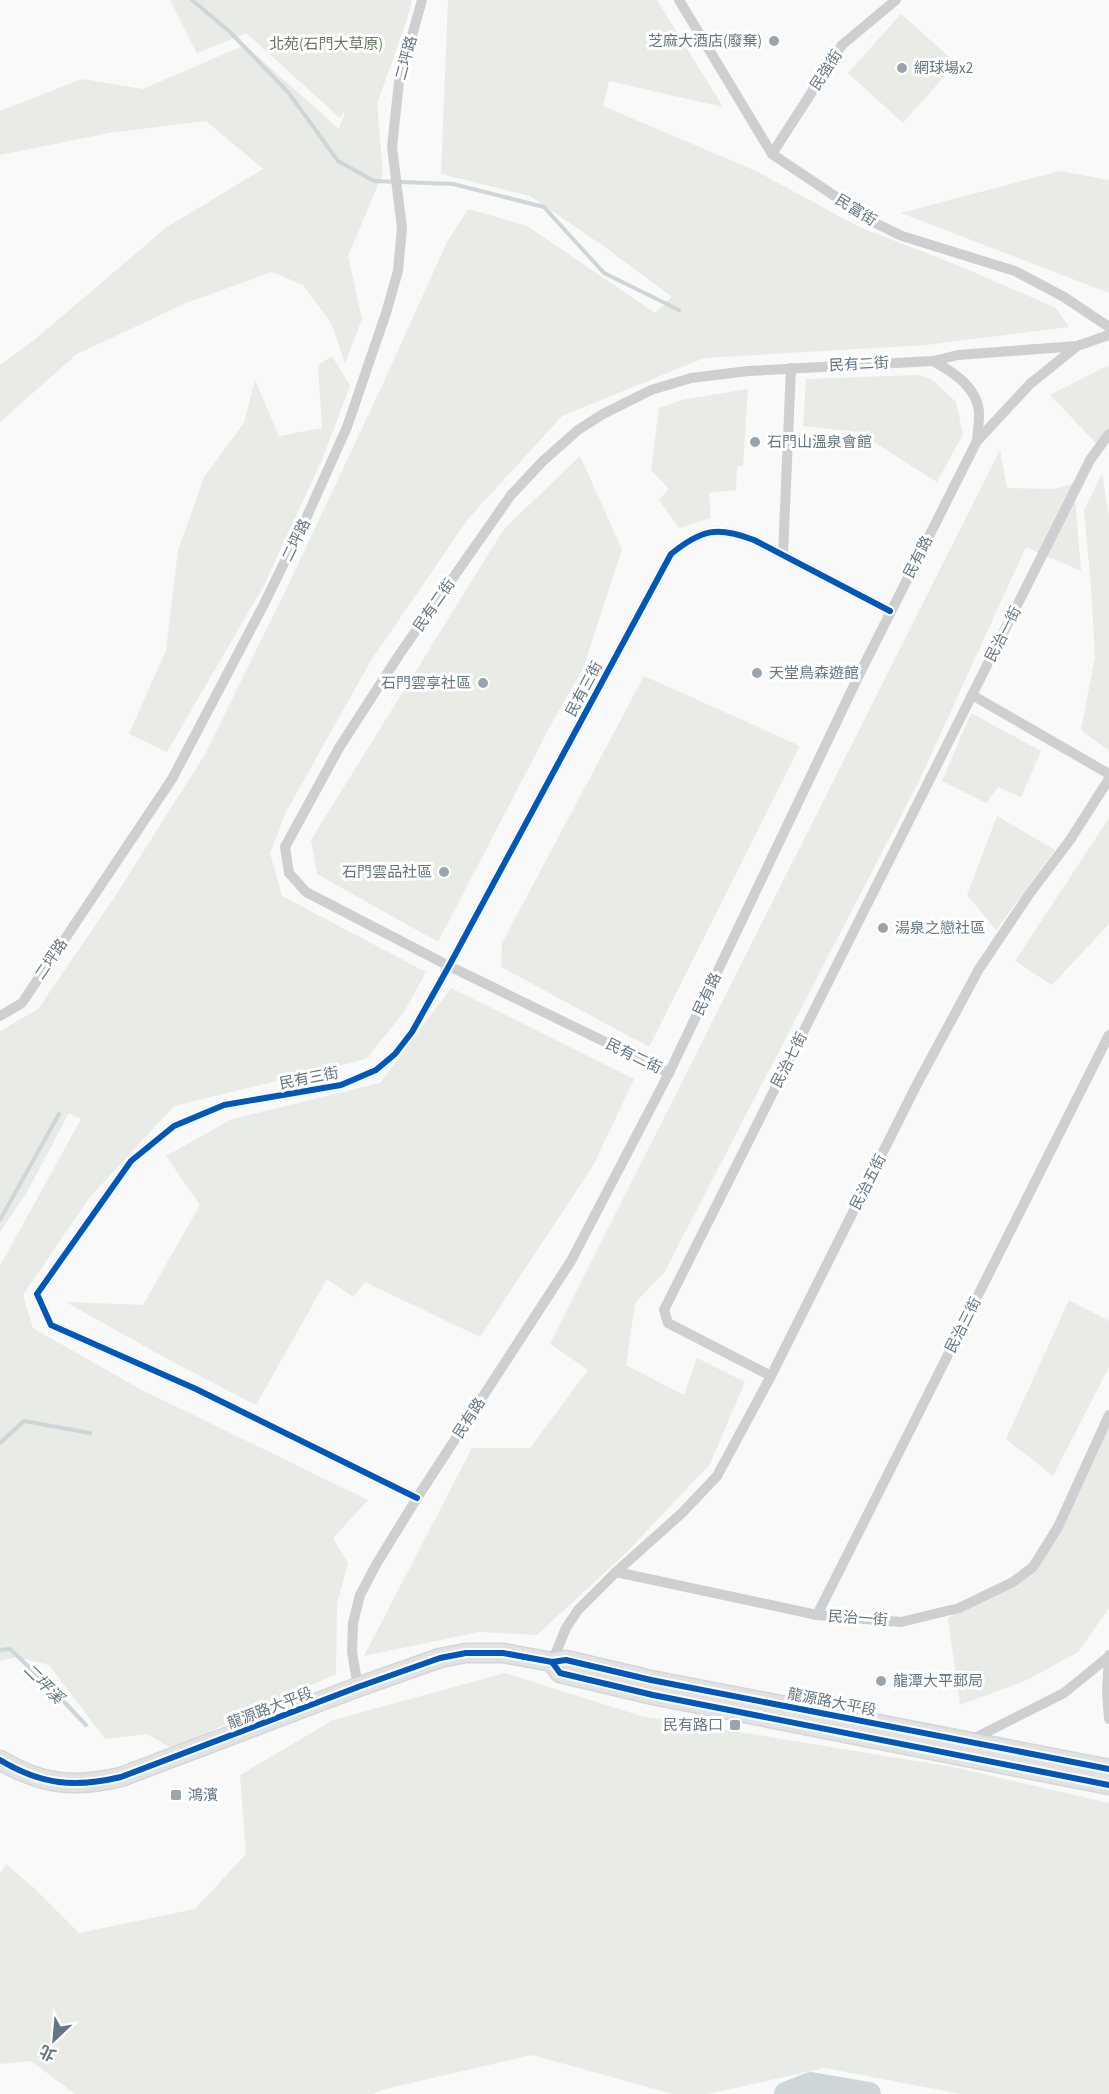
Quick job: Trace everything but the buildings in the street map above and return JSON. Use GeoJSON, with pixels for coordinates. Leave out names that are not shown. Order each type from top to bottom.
{"type":"FeatureCollection","features":[{"type":"Feature","properties":{"kind":"main road","name":"龍源路大平段"},"geometry":{"type":"LineString","coordinates":[[0,1760],[16,1770],[57,1783],[93,1784],[121,1777],[440,1658],[466,1653],[503,1653],[552,1662],[560,1674],[653,1695],[966,1748],[1109,1769]]}},
{"type":"Feature","properties":{"kind":"main road","name":"龍源路大平段"},"geometry":{"type":"LineString","coordinates":[[966,1748],[1109,1785]]}},
{"type":"Feature","properties":{"kind":"street","name":"二坪路"},"geometry":{"type":"LineString","coordinates":[[0,1016],[22,1003],[172,778],[264,604],[308,514],[346,427],[379,336],[398,271],[402,228],[392,147],[399,82],[422,0]]}},
{"type":"Feature","properties":{"kind":"street","name":"民富街"},"geometry":{"type":"LineString","coordinates":[[679,0],[772,154],[875,223],[902,236],[1015,271],[1064,297],[1109,327]]}},
{"type":"Feature","properties":{"kind":"street","name":"民強街"},"geometry":{"type":"LineString","coordinates":[[772,154],[842,45],[896,0]]}},
{"type":"Feature","properties":{"kind":"street","name":"民有路"},"geometry":{"type":"LineString","coordinates":[[358,1687],[352,1652],[353,1623],[360,1595],[417,1498],[571,1261],[669,1073],[890,611],[977,441],[1030,384],[1077,346],[1109,334]]}},
{"type":"Feature","properties":{"kind":"street","name":"民有二街"},"geometry":{"type":"LineString","coordinates":[[669,1073],[449,966],[306,892],[289,873],[285,848],[339,748],[399,654],[511,495],[543,461],[578,430],[603,414],[651,390],[711,375],[791,368],[933,361],[958,356],[1077,346]]}},
{"type":"Feature","properties":{"kind":"street"},"geometry":{"type":"LineString","coordinates":[[933,361],[954,373],[971,391],[979,410],[977,441]]}},
{"type":"Feature","properties":{"kind":"street"},"geometry":{"type":"LineString","coordinates":[[783,555],[791,368]]}},
{"type":"Feature","properties":{"kind":"street","name":"民治一街"},"geometry":{"type":"LineString","coordinates":[[972,695],[1090,460],[1109,434]]}},
{"type":"Feature","properties":{"kind":"street","name":"民有三街"},"geometry":{"type":"LineString","coordinates":[[417,1498],[196,1389],[51,1325],[37,1294],[131,1161],[174,1126],[224,1105],[341,1085],[376,1070],[395,1054],[412,1032],[449,966],[671,554],[691,538],[710,532],[733,532],[754,540],[890,611]]}},
{"type":"Feature","properties":{"kind":"street"},"geometry":{"type":"LineString","coordinates":[[972,695],[1109,774]]}},
{"type":"Feature","properties":{"kind":"street","name":"民治七街"},"geometry":{"type":"LineString","coordinates":[[771,1376],[668,1323],[664,1310],[972,695]]}},
{"type":"Feature","properties":{"kind":"street","name":"民治五街"},"geometry":{"type":"LineString","coordinates":[[616,1572],[682,1514],[717,1476],[771,1376],[916,1086],[979,969],[1030,893],[1070,840],[1109,779]]}},
{"type":"Feature","properties":{"kind":"street","name":"民治三街"},"geometry":{"type":"LineString","coordinates":[[817,1615],[1109,1035]]}},
{"type":"Feature","properties":{"kind":"street","name":"民治一街"},"geometry":{"type":"LineString","coordinates":[[616,1572],[817,1615],[901,1622],[959,1608],[1013,1582],[1033,1567],[1058,1527],[1109,1415]]}},
{"type":"Feature","properties":{"kind":"street"},"geometry":{"type":"LineString","coordinates":[[552,1662],[572,1619],[616,1572]]}},
{"type":"Feature","properties":{"kind":"street"},"geometry":{"type":"LineString","coordinates":[[1109,1656],[1109,1719]]}},
{"type":"Feature","properties":{"kind":"street"},"geometry":{"type":"LineString","coordinates":[[966,1748],[1064,1694],[1109,1656]]}},
{"type":"Feature","properties":{"kind":"green space","name":"北苑(石門大草原)"},"geometry":{"type":"Polygon","coordinates":[[[170,0],[412,0],[377,104],[383,173],[348,256],[362,319],[345,363],[331,323],[303,285],[272,272],[186,303],[77,354],[0,422],[0,365],[34,340],[167,227],[263,169],[206,121],[109,133],[0,155],[0,111],[82,79],[143,89],[245,45],[339,129],[346,109],[340,118],[246,33],[197,53],[170,0]]]}},
{"type":"Feature","properties":{"kind":"green space"},"geometry":{"type":"Polygon","coordinates":[[[448,0],[657,0],[723,107],[609,81],[603,106],[756,171],[859,227],[962,267],[1056,308],[1069,327],[926,345],[704,358],[562,416],[468,519],[370,662],[286,812],[270,853],[282,896],[426,972],[404,1012],[366,1059],[174,1106],[90,1197],[23,1295],[33,1328],[140,1389],[368,1500],[333,1538],[348,1563],[337,1604],[336,1674],[172,1749],[147,1734],[105,1739],[49,1665],[16,1657],[0,1661],[0,1266],[81,1119],[69,1113],[26,1194],[0,1232],[0,1031],[38,1009],[114,898],[205,754],[282,598],[447,242],[468,209],[527,226],[655,313],[672,297],[602,245],[530,196],[441,174],[448,0]]]}},
{"type":"Feature","properties":{"kind":"green space","name":"網球場x2"},"geometry":{"type":"Polygon","coordinates":[[[901,14],[956,63],[903,123],[848,73],[901,14]]]}},
{"type":"Feature","properties":{"kind":"green space"},"geometry":{"type":"Polygon","coordinates":[[[1060,171],[1109,180],[1109,293],[901,213],[1060,171]]]}},
{"type":"Feature","properties":{"kind":"green space"},"geometry":{"type":"Polygon","coordinates":[[[332,356],[350,386],[322,460],[263,587],[167,752],[129,734],[166,650],[178,551],[204,477],[244,423],[255,380],[279,436],[322,428],[318,365],[332,356]]]}},
{"type":"Feature","properties":{"kind":"green space"},"geometry":{"type":"Polygon","coordinates":[[[1109,365],[1109,439],[1097,444],[1050,395],[1109,365]]]}},
{"type":"Feature","properties":{"kind":"green space"},"geometry":{"type":"Polygon","coordinates":[[[920,375],[933,380],[956,402],[963,434],[937,482],[858,432],[803,426],[806,379],[920,375]]]}},
{"type":"Feature","properties":{"kind":"green space"},"geometry":{"type":"Polygon","coordinates":[[[748,389],[743,466],[737,466],[736,490],[709,493],[711,518],[679,528],[659,500],[669,489],[651,470],[659,408],[682,400],[748,389]]]}},
{"type":"Feature","properties":{"kind":"green space"},"geometry":{"type":"Polygon","coordinates":[[[1000,450],[1007,488],[1053,489],[1074,484],[1081,571],[1026,547],[919,781],[664,1273],[635,1303],[626,1365],[684,1395],[697,1358],[745,1382],[710,1464],[626,1553],[537,1635],[479,1632],[364,1656],[472,1448],[530,1448],[588,1370],[550,1344],[1000,450]]]}},
{"type":"Feature","properties":{"kind":"green space"},"geometry":{"type":"Polygon","coordinates":[[[580,456],[622,549],[583,669],[554,719],[438,942],[317,874],[311,840],[504,529],[580,456]]]}},
{"type":"Feature","properties":{"kind":"green space"},"geometry":{"type":"Polygon","coordinates":[[[1102,473],[1109,518],[1109,751],[1081,730],[1095,657],[1084,510],[1102,473]]]}},
{"type":"Feature","properties":{"kind":"green space"},"geometry":{"type":"Polygon","coordinates":[[[644,676],[800,746],[649,1047],[501,967],[502,943],[644,676]]]}},
{"type":"Feature","properties":{"kind":"green space"},"geometry":{"type":"Polygon","coordinates":[[[971,713],[1041,751],[1021,797],[998,787],[986,803],[942,781],[971,713]]]}},
{"type":"Feature","properties":{"kind":"green space"},"geometry":{"type":"Polygon","coordinates":[[[997,816],[1055,850],[996,930],[967,895],[997,816]]]}},
{"type":"Feature","properties":{"kind":"green space"},"geometry":{"type":"Polygon","coordinates":[[[1109,818],[1109,924],[1052,985],[1015,961],[1109,818]]]}},
{"type":"Feature","properties":{"kind":"green space"},"geometry":{"type":"Polygon","coordinates":[[[451,988],[634,1079],[594,1164],[480,1337],[365,1282],[353,1297],[327,1279],[256,1405],[169,1360],[66,1302],[143,1305],[200,1205],[166,1156],[232,1119],[380,1083],[451,988]]]}},
{"type":"Feature","properties":{"kind":"green space"},"geometry":{"type":"Polygon","coordinates":[[[1069,1300],[1109,1321],[1109,1367],[1053,1476],[1006,1439],[1069,1300]]]}},
{"type":"Feature","properties":{"kind":"green space"},"geometry":{"type":"Polygon","coordinates":[[[1109,1422],[1109,1608],[1078,1652],[1027,1680],[960,1705],[948,1618],[1026,1576],[1109,1422]]]}},
{"type":"Feature","properties":{"kind":"green space"},"geometry":{"type":"Polygon","coordinates":[[[505,1673],[641,1716],[953,1767],[1109,1803],[1109,2094],[961,2094],[825,2068],[708,2094],[673,2094],[532,2055],[372,2094],[75,2094],[31,2061],[0,2064],[0,1874],[6,1864],[33,1887],[79,1933],[195,1909],[246,1854],[240,1775],[333,1720],[505,1673]]]}},
{"type":"Feature","properties":{"kind":"waterway"},"geometry":{"type":"LineString","coordinates":[[192,0],[229,31],[288,92],[338,161],[374,181],[453,184],[544,207],[604,273],[679,310]]}},
{"type":"Feature","properties":{"kind":"waterway"},"geometry":{"type":"LineString","coordinates":[[0,1220],[59,1114]]}},
{"type":"Feature","properties":{"kind":"waterway"},"geometry":{"type":"LineString","coordinates":[[0,1443],[24,1421],[90,1433]]}},
{"type":"Feature","properties":{"kind":"waterway","name":"二坪溪"},"geometry":{"type":"LineString","coordinates":[[0,1650],[10,1649],[86,1725]]}},
{"type":"Feature","properties":{"kind":"waterway"},"geometry":{"type":"LineString","coordinates":[[786,2094],[811,2084],[869,2094]]}},
{"type":"Feature","properties":{"kind":"cycle path"},"geometry":{"type":"LineString","coordinates":[[417,1498],[196,1389],[51,1325],[37,1294],[131,1161],[174,1126],[224,1105],[341,1085],[376,1070],[395,1054],[412,1032],[449,966],[671,554],[701,535],[710,532],[730,533],[754,540],[890,611]]}},
{"type":"Feature","properties":{"kind":"cycle path"},"geometry":{"type":"LineString","coordinates":[[0,1760],[30,1775],[59,1782],[88,1783],[121,1777],[440,1658],[466,1653],[503,1653],[552,1662],[566,1660],[651,1680],[1109,1769]]}},
{"type":"Feature","properties":{"kind":"cycle path"},"geometry":{"type":"LineString","coordinates":[[552,1662],[560,1673],[653,1695],[1109,1785]]}},
{"type":"Feature","properties":{"kind":"place","name":"芝麻大酒店(廢棄)"},"geometry":{"type":"Point","coordinates":[774,41]}},
{"type":"Feature","properties":{"kind":"place","name":"網球場x2"},"geometry":{"type":"Point","coordinates":[902,68]}},
{"type":"Feature","properties":{"kind":"place","name":"石門山溫泉會館"},"geometry":{"type":"Point","coordinates":[755,442]}},
{"type":"Feature","properties":{"kind":"place","name":"天堂鳥森遊館"},"geometry":{"type":"Point","coordinates":[757,673]}},
{"type":"Feature","properties":{"kind":"place","name":"石門雲享社區"},"geometry":{"type":"Point","coordinates":[483,683]}},
{"type":"Feature","properties":{"kind":"place","name":"石門雲品社區"},"geometry":{"type":"Point","coordinates":[444,872]}},
{"type":"Feature","properties":{"kind":"place","name":"湯泉之戀社區"},"geometry":{"type":"Point","coordinates":[883,928]}},
{"type":"Feature","properties":{"kind":"place","name":"龍潭大平郵局"},"geometry":{"type":"Point","coordinates":[881,1681]}},
{"type":"Feature","properties":{"kind":"place","name":"民有路口"},"geometry":{"type":"Point","coordinates":[735,1725]}},
{"type":"Feature","properties":{"kind":"place","name":"鴻濱"},"geometry":{"type":"Point","coordinates":[176,1795]}}]}
